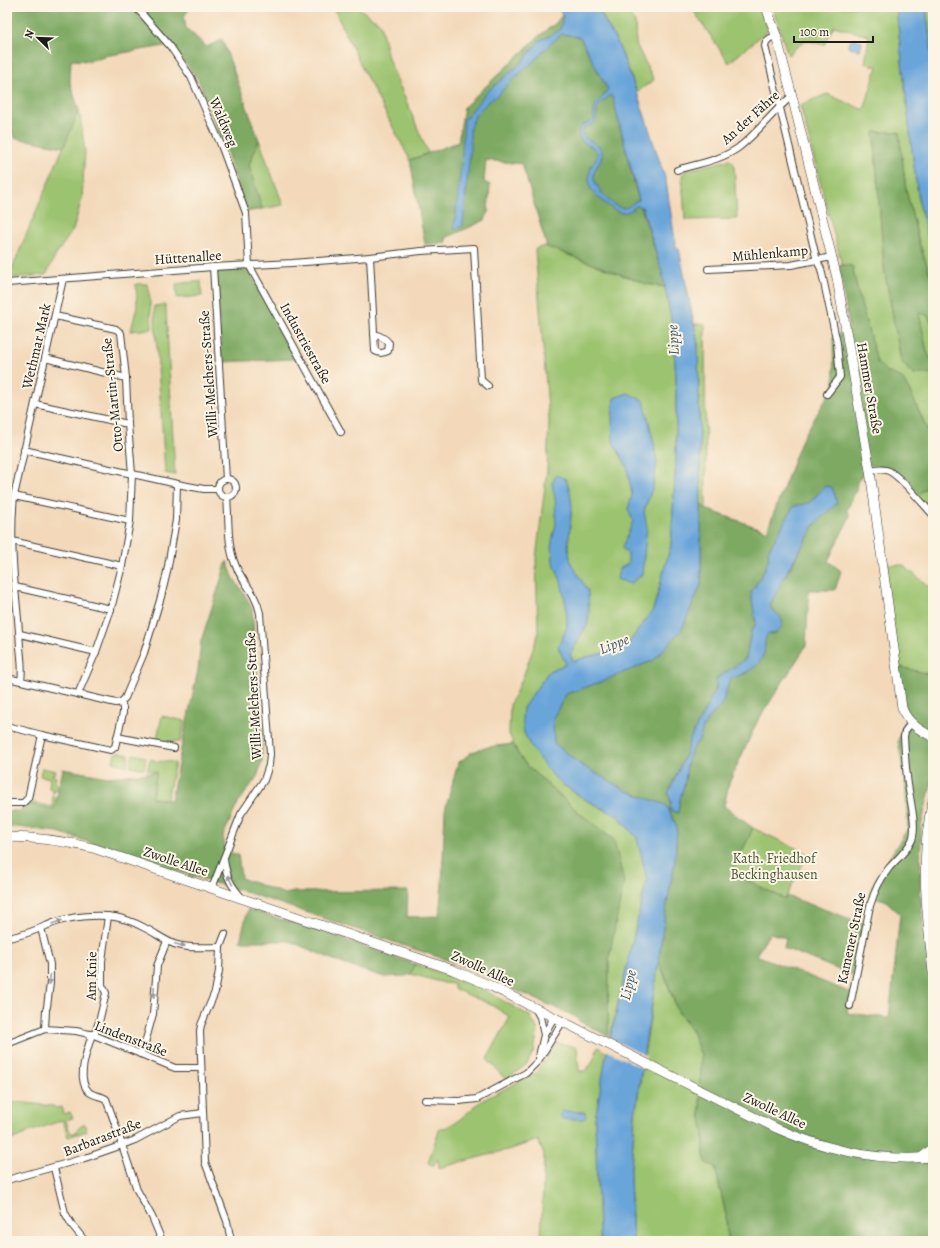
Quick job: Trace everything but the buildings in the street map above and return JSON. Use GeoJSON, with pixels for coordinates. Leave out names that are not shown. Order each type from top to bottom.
{"type":"FeatureCollection","features":[{"type":"Feature","properties":{"kind":"street","name":"Waldweg"},"geometry":{"type":"LineString","coordinates":[[135,7],[170,46],[191,77],[221,145],[246,213],[249,265]]}},
{"type":"Feature","properties":{"kind":"street","name":"Hammer Straße"},"geometry":{"type":"LineString","coordinates":[[766,7],[776,35],[792,96],[837,278],[870,471],[901,702],[904,713],[911,723]]}},
{"type":"Feature","properties":{"kind":"street","name":"Hammer Straße"},"geometry":{"type":"LineString","coordinates":[[776,35],[768,39],[766,46],[817,261],[821,268],[837,343],[840,378],[827,394]]}},
{"type":"Feature","properties":{"kind":"street","name":"An der Fähre"},"geometry":{"type":"LineString","coordinates":[[677,170],[722,157],[738,148],[772,116],[780,105],[792,96]]}},
{"type":"Feature","properties":{"kind":"street","name":"Hüttenallee"},"geometry":{"type":"LineString","coordinates":[[7,283],[213,267],[370,257],[421,251],[474,248],[481,380],[488,386]]}},
{"type":"Feature","properties":{"kind":"street"},"geometry":{"type":"LineString","coordinates":[[370,257],[374,334]]}},
{"type":"Feature","properties":{"kind":"street","name":"Mühlenkamp"},"geometry":{"type":"LineString","coordinates":[[708,269],[791,265],[832,257]]}},
{"type":"Feature","properties":{"kind":"street","name":"Industriestraße"},"geometry":{"type":"LineString","coordinates":[[249,265],[341,432]]}},
{"type":"Feature","properties":{"kind":"street","name":"Willi-Melchers-Straße"},"geometry":{"type":"LineString","coordinates":[[213,267],[226,479]]}},
{"type":"Feature","properties":{"kind":"street","name":"Wethmar Mark"},"geometry":{"type":"LineString","coordinates":[[21,681],[20,634],[12,541],[14,496],[63,278]]}},
{"type":"Feature","properties":{"kind":"street","name":"Otto-Martin-Straße"},"geometry":{"type":"LineString","coordinates":[[55,316],[116,329],[121,333],[126,378],[132,474],[130,521],[122,566],[111,609],[96,652],[78,694]]}},
{"type":"Feature","properties":{"kind":"street"},"geometry":{"type":"LineString","coordinates":[[45,358],[126,378]]}},
{"type":"Feature","properties":{"kind":"street"},"geometry":{"type":"LineString","coordinates":[[35,404],[128,424]]}},
{"type":"Feature","properties":{"kind":"street"},"geometry":{"type":"LineString","coordinates":[[24,450],[177,484],[204,489],[218,489]]}},
{"type":"Feature","properties":{"kind":"street"},"geometry":{"type":"LineString","coordinates":[[870,471],[879,469],[888,471],[899,479],[933,515]]}},
{"type":"Feature","properties":{"kind":"street"},"geometry":{"type":"LineString","coordinates":[[226,479],[234,482],[236,487],[233,495],[227,497],[220,494],[218,489],[219,483],[226,479]]}},
{"type":"Feature","properties":{"kind":"street"},"geometry":{"type":"LineString","coordinates":[[121,702],[144,653],[161,597],[176,520],[177,484]]}},
{"type":"Feature","properties":{"kind":"street"},"geometry":{"type":"LineString","coordinates":[[14,496],[130,521]]}},
{"type":"Feature","properties":{"kind":"street","name":"Willi-Melchers-Straße"},"geometry":{"type":"LineString","coordinates":[[212,888],[241,814],[264,780],[269,765],[270,754],[260,613],[254,595],[238,571],[234,560],[230,540],[227,497]]}},
{"type":"Feature","properties":{"kind":"street"},"geometry":{"type":"LineString","coordinates":[[12,541],[122,566]]}},
{"type":"Feature","properties":{"kind":"street"},"geometry":{"type":"LineString","coordinates":[[15,587],[111,609]]}},
{"type":"Feature","properties":{"kind":"street"},"geometry":{"type":"LineString","coordinates":[[20,634],[96,652]]}},
{"type":"Feature","properties":{"kind":"street"},"geometry":{"type":"LineString","coordinates":[[7,678],[116,703],[121,702]]}},
{"type":"Feature","properties":{"kind":"street"},"geometry":{"type":"LineString","coordinates":[[7,726],[112,750],[115,747],[118,737],[123,713],[123,706],[121,702]]}},
{"type":"Feature","properties":{"kind":"street"},"geometry":{"type":"LineString","coordinates":[[911,723],[922,731],[933,736]]}},
{"type":"Feature","properties":{"kind":"street","name":"Kamener Straße"},"geometry":{"type":"LineString","coordinates":[[850,1006],[870,906],[874,893],[882,877],[908,847],[913,837],[914,825],[907,777],[904,737],[905,731],[911,723]]}},
{"type":"Feature","properties":{"kind":"street"},"geometry":{"type":"LineString","coordinates":[[7,803],[23,802],[28,798],[42,735]]}},
{"type":"Feature","properties":{"kind":"street"},"geometry":{"type":"LineString","coordinates":[[118,737],[174,748]]}},
{"type":"Feature","properties":{"kind":"street"},"geometry":{"type":"LineString","coordinates":[[933,800],[929,822],[926,865],[926,908],[931,940],[933,972]]}},
{"type":"Feature","properties":{"kind":"street","name":"Zwolle Allee"},"geometry":{"type":"LineString","coordinates":[[7,837],[43,839],[82,846],[109,853],[453,970],[491,986],[563,1021],[714,1098],[796,1137],[847,1152],[870,1156],[898,1158],[933,1157]]}},
{"type":"Feature","properties":{"kind":"street"},"geometry":{"type":"LineString","coordinates":[[224,860],[226,873],[230,883],[242,898]]}},
{"type":"Feature","properties":{"kind":"street"},"geometry":{"type":"LineString","coordinates":[[7,938],[24,935],[64,920],[82,917],[108,916],[132,922],[167,941],[183,947],[220,947]]}},
{"type":"Feature","properties":{"kind":"street","name":"Am Knie"},"geometry":{"type":"LineString","coordinates":[[108,916],[102,960],[102,985],[106,993],[99,1022],[93,1035],[82,1069],[88,1091],[106,1099],[116,1129]]}},
{"type":"Feature","properties":{"kind":"street"},"geometry":{"type":"LineString","coordinates":[[41,928],[50,964],[50,983],[45,1029]]}},
{"type":"Feature","properties":{"kind":"street"},"geometry":{"type":"LineString","coordinates":[[225,934],[220,947],[219,971],[215,992],[201,1025],[201,1068],[205,1162],[227,1221],[231,1241]]}},
{"type":"Feature","properties":{"kind":"street"},"geometry":{"type":"LineString","coordinates":[[140,1054],[145,1043],[153,1014],[157,966],[167,941]]}},
{"type":"Feature","properties":{"kind":"street"},"geometry":{"type":"LineString","coordinates":[[534,1007],[540,1017],[544,1034]]}},
{"type":"Feature","properties":{"kind":"street"},"geometry":{"type":"LineString","coordinates":[[538,1061],[544,1034],[554,1017]]}},
{"type":"Feature","properties":{"kind":"street"},"geometry":{"type":"LineString","coordinates":[[425,1100],[459,1101],[477,1099],[526,1073],[538,1061],[563,1021]]}},
{"type":"Feature","properties":{"kind":"street","name":"Lindenstraße"},"geometry":{"type":"LineString","coordinates":[[7,1044],[45,1029],[70,1030],[93,1035],[176,1068],[201,1068]]}},
{"type":"Feature","properties":{"kind":"street","name":"Barbarastraße"},"geometry":{"type":"LineString","coordinates":[[7,1180],[54,1168],[135,1140],[180,1116],[203,1113]]}},
{"type":"Feature","properties":{"kind":"street"},"geometry":{"type":"LineString","coordinates":[[119,1136],[137,1190],[152,1217],[162,1241]]}},
{"type":"Feature","properties":{"kind":"street"},"geometry":{"type":"LineString","coordinates":[[921,1158],[933,1148]]}},
{"type":"Feature","properties":{"kind":"street"},"geometry":{"type":"LineString","coordinates":[[54,1168],[65,1213],[72,1225],[85,1241]]}},
{"type":"Feature","properties":{"kind":"green space"},"geometry":{"type":"Polygon","coordinates":[[[7,7],[191,7],[184,16],[186,28],[207,47],[222,39],[259,140],[249,165],[262,209],[246,212],[227,153],[198,79],[171,45],[104,56],[90,61],[71,60],[70,83],[79,110],[64,147],[15,138],[7,123],[7,7]]]}},
{"type":"Feature","properties":{"kind":"green space"},"geometry":{"type":"Polygon","coordinates":[[[333,7],[357,7],[380,23],[388,58],[428,153],[410,160],[363,70],[333,7]]]}},
{"type":"Feature","properties":{"kind":"green space"},"geometry":{"type":"Polygon","coordinates":[[[597,7],[625,7],[635,22],[636,44],[654,80],[637,92],[618,44],[597,7]]]}},
{"type":"Feature","properties":{"kind":"green space"},"geometry":{"type":"Polygon","coordinates":[[[691,7],[760,7],[768,30],[729,63],[691,7]]]}},
{"type":"Feature","properties":{"kind":"green space"},"geometry":{"type":"Polygon","coordinates":[[[772,7],[896,7],[912,151],[919,202],[933,259],[933,282],[920,244],[906,190],[899,132],[874,132],[884,267],[901,361],[913,375],[933,373],[933,442],[902,378],[887,372],[877,362],[852,266],[842,265],[800,105],[827,94],[864,110],[877,67],[865,63],[869,36],[834,26],[824,45],[805,40],[788,55],[772,7]]]}},
{"type":"Feature","properties":{"kind":"green space"},"geometry":{"type":"Polygon","coordinates":[[[926,7],[933,7],[933,66],[926,7]]]}},
{"type":"Feature","properties":{"kind":"green space"},"geometry":{"type":"Polygon","coordinates":[[[562,15],[580,37],[613,99],[636,191],[662,272],[665,287],[647,284],[547,247],[522,164],[486,160],[484,182],[490,185],[488,213],[485,220],[446,238],[446,243],[425,244],[410,160],[458,142],[464,107],[540,35],[555,24],[562,15]]]}},
{"type":"Feature","properties":{"kind":"green space"},"geometry":{"type":"Polygon","coordinates":[[[79,110],[85,151],[82,199],[73,230],[57,253],[46,275],[8,278],[79,110]]]}},
{"type":"Feature","properties":{"kind":"green space"},"geometry":{"type":"Polygon","coordinates":[[[874,132],[899,132],[906,190],[919,244],[933,282],[933,325],[927,315],[919,313],[927,352],[933,363],[933,373],[913,375],[901,361],[884,267],[874,132]]]}},
{"type":"Feature","properties":{"kind":"green space"},"geometry":{"type":"Polygon","coordinates":[[[259,140],[283,205],[262,209],[249,165],[259,140]]]}},
{"type":"Feature","properties":{"kind":"green space"},"geometry":{"type":"Polygon","coordinates":[[[730,160],[734,164],[737,219],[685,220],[682,175],[686,170],[730,160]]]}},
{"type":"Feature","properties":{"kind":"green space"},"geometry":{"type":"Polygon","coordinates":[[[545,246],[646,284],[665,287],[672,324],[676,377],[676,459],[671,545],[653,610],[625,648],[586,657],[549,671],[523,708],[546,768],[560,783],[586,800],[618,816],[638,838],[647,879],[610,1037],[608,1036],[609,959],[612,941],[614,840],[583,816],[527,766],[518,754],[509,734],[510,704],[523,677],[538,635],[536,558],[547,470],[549,421],[535,249],[545,246]]]}},
{"type":"Feature","properties":{"kind":"green space"},"geometry":{"type":"Polygon","coordinates":[[[839,265],[852,266],[877,362],[887,372],[902,378],[933,442],[933,481],[917,496],[892,469],[869,465],[857,482],[856,491],[847,510],[850,516],[828,561],[841,571],[835,590],[809,590],[806,646],[757,722],[729,783],[724,806],[753,828],[732,873],[785,899],[787,896],[865,924],[854,976],[784,948],[786,938],[770,933],[756,955],[851,993],[847,1013],[889,1018],[900,914],[885,900],[869,896],[873,884],[908,828],[905,778],[898,741],[904,722],[908,719],[895,666],[933,675],[933,777],[921,826],[920,890],[925,945],[933,944],[933,1241],[727,1241],[726,1215],[715,1167],[706,1163],[704,1155],[704,1135],[700,1113],[701,1055],[693,1034],[686,1021],[677,1010],[659,961],[664,920],[675,860],[677,827],[666,805],[627,791],[581,765],[554,743],[553,718],[566,694],[603,681],[701,585],[701,505],[706,509],[767,531],[802,439],[834,386],[833,338],[849,327],[839,265]],[[825,486],[809,503],[794,506],[768,551],[769,558],[764,571],[751,593],[756,624],[751,631],[746,659],[717,678],[716,689],[690,739],[686,753],[668,794],[671,801],[670,810],[678,813],[685,782],[687,764],[692,749],[700,738],[703,727],[722,704],[730,679],[747,673],[764,651],[765,639],[768,634],[772,634],[780,617],[771,610],[769,605],[815,524],[837,503],[825,486]]]}},
{"type":"Feature","properties":{"kind":"green space"},"geometry":{"type":"Polygon","coordinates":[[[248,269],[297,359],[222,362],[216,272],[248,269]]]}},
{"type":"Feature","properties":{"kind":"green space"},"geometry":{"type":"Polygon","coordinates":[[[201,281],[202,296],[177,298],[176,284],[201,281]]]}},
{"type":"Feature","properties":{"kind":"green space"},"geometry":{"type":"Polygon","coordinates":[[[136,284],[147,284],[149,289],[152,329],[131,331],[137,306],[136,284]]]}},
{"type":"Feature","properties":{"kind":"green space"},"geometry":{"type":"Polygon","coordinates":[[[165,305],[175,475],[165,473],[154,306],[165,305]]]}},
{"type":"Feature","properties":{"kind":"green space"},"geometry":{"type":"Polygon","coordinates":[[[919,313],[927,315],[933,325],[933,363],[927,352],[919,313]]]}},
{"type":"Feature","properties":{"kind":"green space"},"geometry":{"type":"Polygon","coordinates":[[[694,324],[705,324],[706,509],[701,505],[698,344],[694,324]]]}},
{"type":"Feature","properties":{"kind":"green space"},"geometry":{"type":"Polygon","coordinates":[[[933,481],[933,513],[917,496],[933,481]]]}},
{"type":"Feature","properties":{"kind":"green space"},"geometry":{"type":"Polygon","coordinates":[[[227,561],[233,577],[252,609],[262,734],[262,762],[257,777],[238,803],[223,836],[226,853],[238,854],[241,878],[285,894],[294,892],[408,891],[407,917],[439,916],[445,810],[458,763],[472,752],[488,747],[513,744],[527,766],[583,816],[614,840],[624,882],[609,959],[608,1036],[579,1021],[574,1016],[450,961],[243,891],[58,832],[7,827],[7,811],[20,811],[24,805],[29,804],[54,810],[63,769],[108,777],[157,772],[152,798],[171,800],[198,670],[201,641],[227,561]]]}},
{"type":"Feature","properties":{"kind":"green space"},"geometry":{"type":"Polygon","coordinates":[[[883,565],[903,565],[933,590],[933,675],[895,666],[883,565]]]}},
{"type":"Feature","properties":{"kind":"green space"},"geometry":{"type":"Polygon","coordinates":[[[162,716],[185,721],[180,742],[172,741],[167,745],[156,743],[162,716]]]}},
{"type":"Feature","properties":{"kind":"green space"},"geometry":{"type":"Polygon","coordinates":[[[118,752],[129,755],[127,766],[113,762],[115,753],[117,754],[118,752]]]}},
{"type":"Feature","properties":{"kind":"green space"},"geometry":{"type":"Polygon","coordinates":[[[133,754],[146,757],[144,769],[130,766],[133,754]]]}},
{"type":"Feature","properties":{"kind":"green space"},"geometry":{"type":"Polygon","coordinates":[[[150,759],[159,762],[175,763],[167,799],[151,798],[157,772],[147,770],[150,759]]]}},
{"type":"Feature","properties":{"kind":"green space"},"geometry":{"type":"Polygon","coordinates":[[[42,768],[56,771],[52,775],[56,777],[55,782],[60,786],[59,790],[54,789],[53,794],[52,789],[49,788],[50,778],[40,776],[42,768]]]}},
{"type":"Feature","properties":{"kind":"green space"},"geometry":{"type":"Polygon","coordinates":[[[31,795],[33,795],[32,802],[52,807],[53,796],[57,797],[54,810],[29,804],[31,795]]]}},
{"type":"Feature","properties":{"kind":"green space","name":"Kath. Friedhof Beckinghausen"},"geometry":{"type":"Polygon","coordinates":[[[753,828],[808,854],[785,899],[732,872],[753,828]]]}},
{"type":"Feature","properties":{"kind":"green space"},"geometry":{"type":"Polygon","coordinates":[[[248,909],[325,933],[415,964],[411,974],[406,976],[384,977],[346,965],[289,941],[240,941],[248,909]]]}},
{"type":"Feature","properties":{"kind":"green space"},"geometry":{"type":"Polygon","coordinates":[[[659,961],[677,1010],[693,1034],[701,1055],[700,1113],[704,1135],[704,1154],[706,1163],[715,1167],[726,1215],[727,1241],[633,1241],[630,1180],[635,1115],[659,961]]]}},
{"type":"Feature","properties":{"kind":"green space"},"geometry":{"type":"Polygon","coordinates":[[[415,964],[479,987],[530,1016],[538,1030],[534,1051],[527,1064],[506,1080],[487,1059],[510,1017],[490,1004],[454,989],[454,984],[444,983],[411,974],[415,964]]]}},
{"type":"Feature","properties":{"kind":"green space"},"geometry":{"type":"Polygon","coordinates":[[[556,1043],[577,1047],[579,1071],[585,1071],[592,1063],[598,1047],[607,1053],[595,1120],[599,1233],[601,1241],[541,1241],[544,1155],[538,1140],[439,1168],[438,1159],[432,1167],[428,1162],[440,1128],[445,1128],[459,1120],[481,1101],[536,1073],[556,1043]]]}},
{"type":"Feature","properties":{"kind":"green space"},"geometry":{"type":"Polygon","coordinates":[[[7,1101],[54,1106],[56,1108],[62,1107],[64,1114],[70,1112],[73,1118],[66,1120],[70,1132],[75,1133],[84,1123],[87,1131],[68,1137],[63,1120],[9,1141],[7,1101]]]}},
{"type":"Feature","properties":{"kind":"water","name":"Lippe"},"geometry":{"type":"Polygon","coordinates":[[[557,7],[597,7],[618,44],[637,92],[666,181],[676,247],[679,249],[698,344],[701,585],[682,629],[654,660],[603,681],[566,694],[553,718],[554,743],[581,765],[627,791],[666,805],[677,827],[675,860],[664,920],[635,1115],[630,1180],[633,1241],[601,1241],[599,1233],[595,1120],[605,1061],[647,879],[637,838],[618,816],[586,800],[560,783],[546,768],[531,747],[524,733],[522,718],[523,708],[549,671],[566,664],[558,647],[567,627],[566,605],[561,581],[553,561],[552,541],[556,524],[555,498],[552,483],[556,475],[566,479],[570,491],[572,507],[568,547],[571,563],[588,591],[588,624],[570,655],[574,661],[625,648],[653,610],[671,545],[676,459],[676,377],[672,324],[662,272],[642,207],[636,206],[628,212],[619,212],[612,209],[600,199],[592,191],[590,186],[590,170],[597,158],[597,153],[592,147],[580,139],[579,131],[581,126],[594,119],[594,107],[608,90],[580,37],[562,34],[476,114],[470,128],[470,152],[463,226],[454,230],[462,157],[464,120],[486,93],[522,62],[539,41],[560,30],[563,16],[557,7]],[[611,95],[601,103],[597,108],[597,117],[595,121],[584,128],[582,134],[599,147],[602,152],[601,159],[594,175],[597,185],[604,196],[614,204],[623,208],[628,207],[639,200],[611,95]]]}},
{"type":"Feature","properties":{"kind":"water"},"geometry":{"type":"Polygon","coordinates":[[[896,7],[926,7],[933,66],[933,259],[919,202],[896,7]]]}},
{"type":"Feature","properties":{"kind":"water"},"geometry":{"type":"Polygon","coordinates":[[[853,39],[862,41],[860,50],[848,47],[848,44],[853,39]]]}},
{"type":"Feature","properties":{"kind":"water"},"geometry":{"type":"Polygon","coordinates":[[[628,393],[644,401],[657,463],[653,486],[644,511],[647,527],[642,575],[630,584],[617,579],[619,569],[628,564],[628,554],[622,548],[633,521],[628,509],[632,495],[627,467],[613,442],[612,418],[614,398],[628,393]]]}},
{"type":"Feature","properties":{"kind":"water"},"geometry":{"type":"Polygon","coordinates":[[[825,486],[832,487],[837,503],[815,524],[789,568],[770,605],[773,611],[779,615],[781,619],[781,627],[776,633],[768,634],[764,653],[759,663],[746,673],[730,679],[722,704],[703,727],[700,738],[692,749],[687,764],[685,782],[678,813],[670,810],[671,801],[668,794],[686,753],[690,739],[716,689],[717,678],[746,659],[751,631],[756,624],[751,593],[764,571],[769,558],[768,551],[794,506],[809,503],[825,486]]]}},
{"type":"Feature","properties":{"kind":"water"},"geometry":{"type":"Polygon","coordinates":[[[562,1111],[585,1112],[586,1117],[584,1119],[562,1119],[560,1114],[562,1111]]]}},
{"type":"Feature","properties":{"kind":"pier"},"geometry":{"type":"Polygon","coordinates":[[[608,1037],[646,1056],[644,1069],[606,1050],[608,1037]]]}}]}
